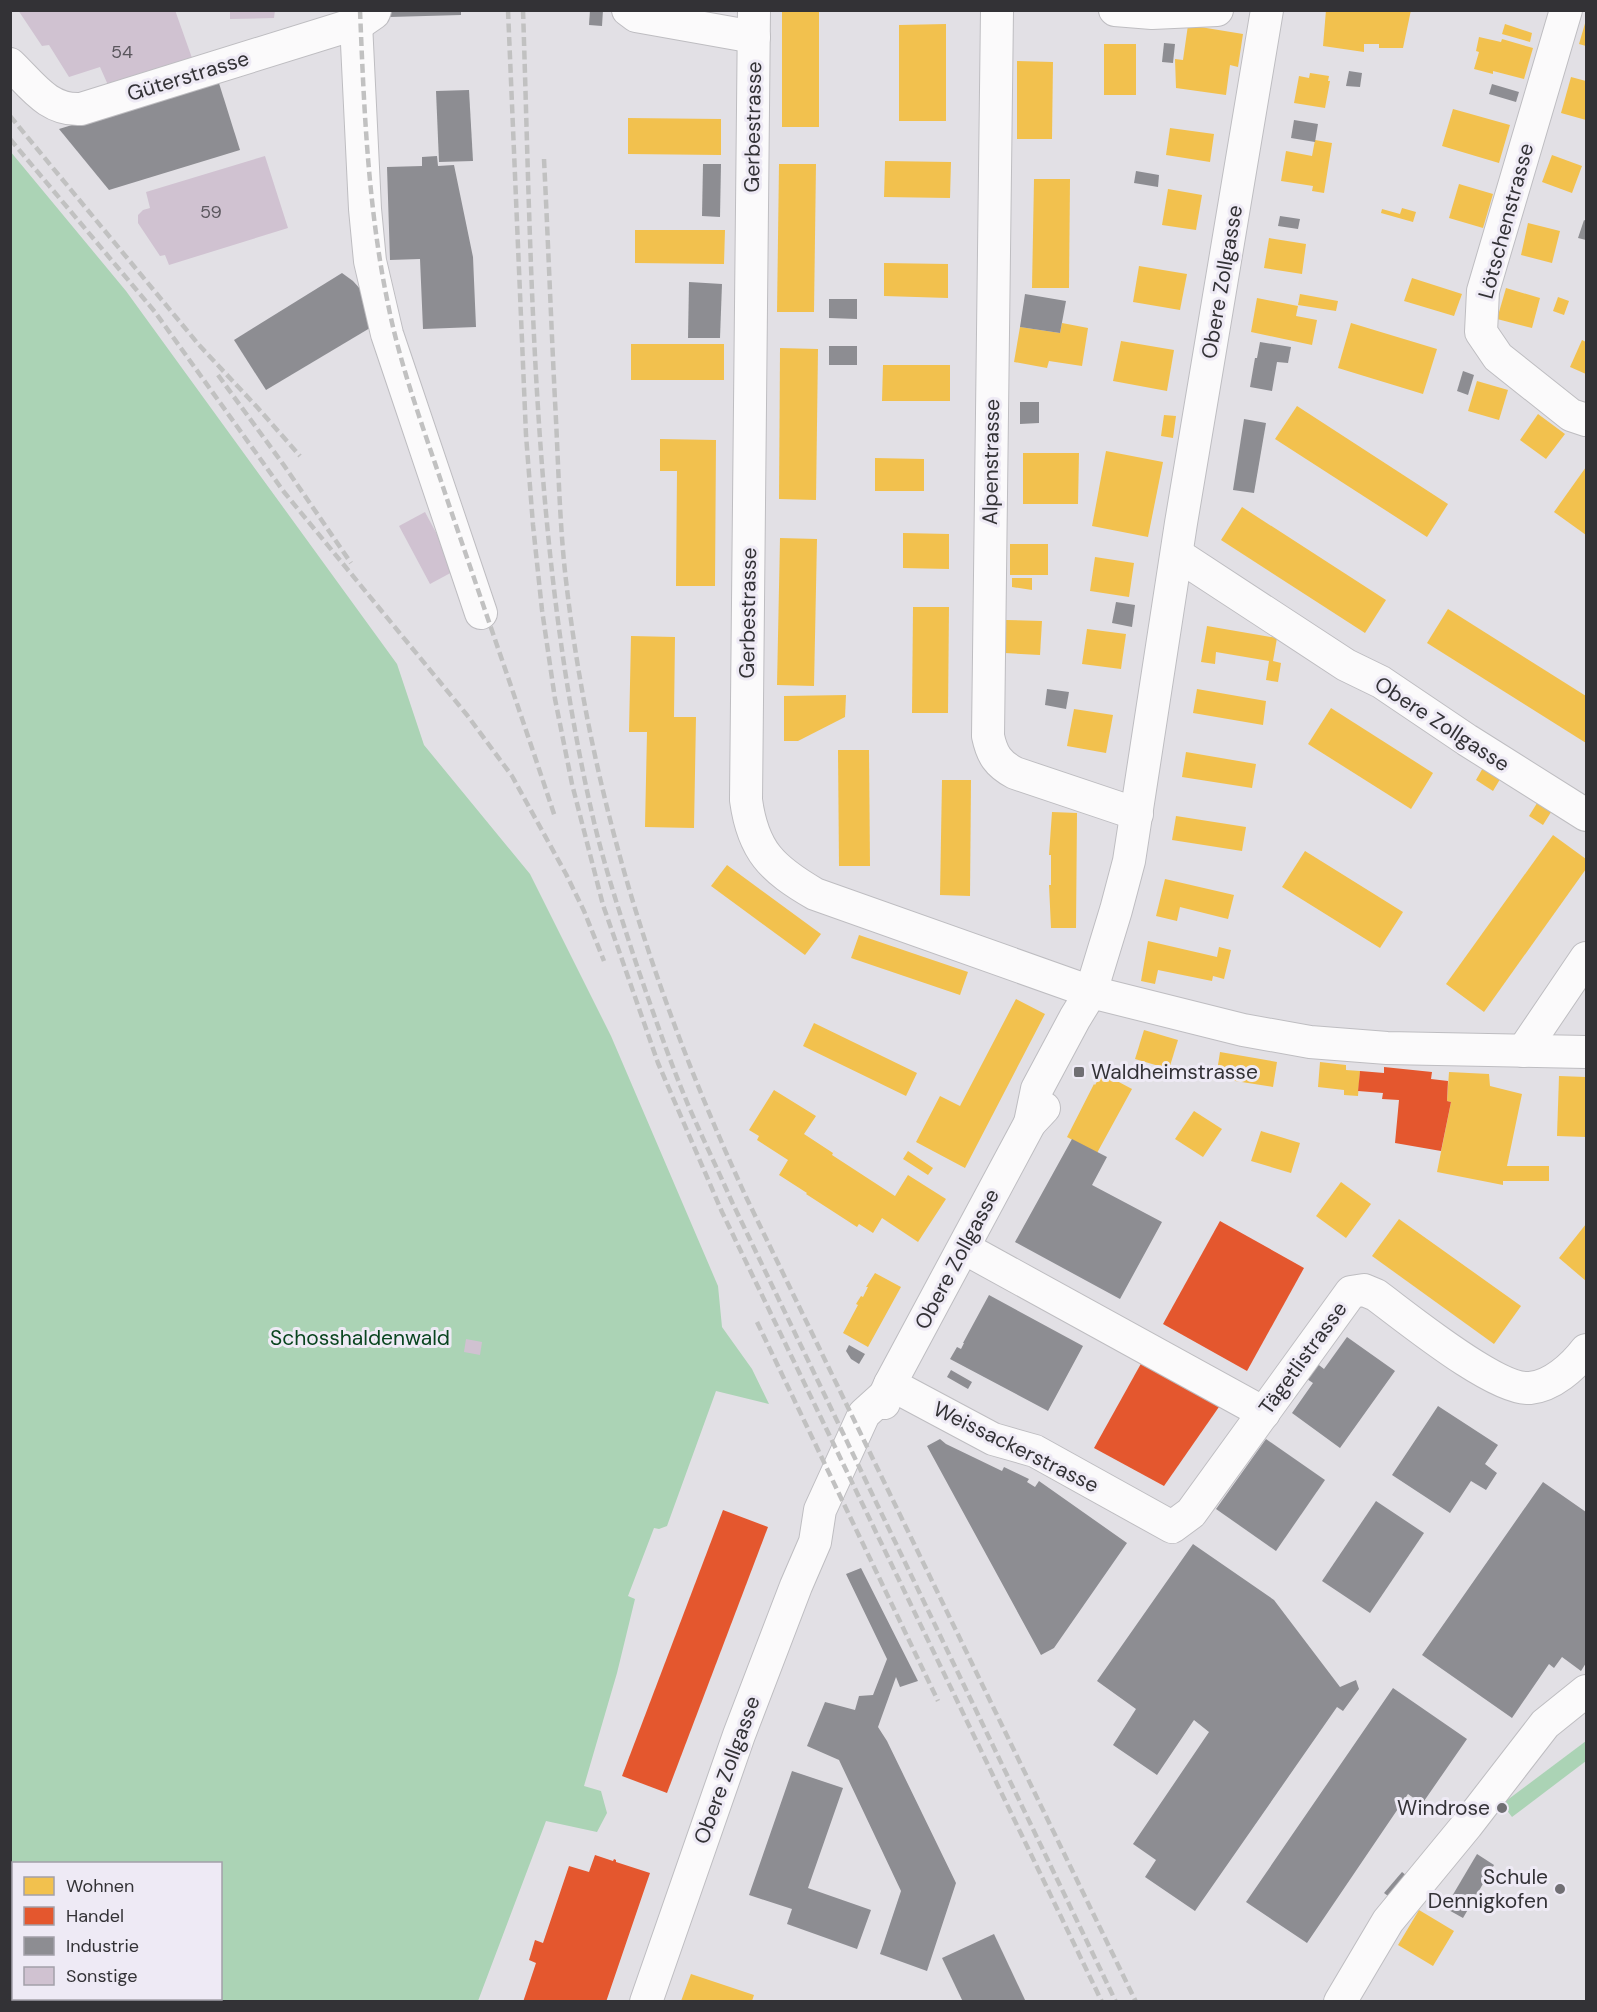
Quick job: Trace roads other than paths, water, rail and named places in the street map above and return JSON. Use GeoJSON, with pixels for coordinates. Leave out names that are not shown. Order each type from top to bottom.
{"type":"FeatureCollection","features":[{"type":"Feature","properties":{"kind":"street"},"geometry":{"type":"LineString","coordinates":[[628,10],[636,16],[754,24]]}},
{"type":"Feature","properties":{"kind":"street","name":"Alpenstrasse"},"geometry":{"type":"LineString","coordinates":[[997,10],[990,747],[995,759],[1015,773],[1137,814]]}},
{"type":"Feature","properties":{"kind":"street"},"geometry":{"type":"LineString","coordinates":[[1114,10],[1152,13],[1217,10]]}},
{"type":"Feature","properties":{"kind":"street","name":"Obere Zollgasse"},"geometry":{"type":"LineString","coordinates":[[646,2001],[740,1735],[815,1542],[836,1519],[880,1422],[888,1389],[1030,1124],[1055,1097],[1090,1024],[1090,992],[1116,910],[1137,814],[1267,10]]}},
{"type":"Feature","properties":{"kind":"street","name":"Lötschenstrasse"},"geometry":{"type":"LineString","coordinates":[[1566,10],[1483,291],[1480,332],[1498,357],[1571,415],[1587,420]]}},
{"type":"Feature","properties":{"kind":"street"},"geometry":{"type":"LineString","coordinates":[[366,17],[365,209],[370,261],[387,334],[481,613]]}},
{"type":"Feature","properties":{"kind":"street","name":"Güterstrasse"},"geometry":{"type":"LineString","coordinates":[[10,64],[54,106],[68,110],[81,109],[366,17]]}},
{"type":"Feature","properties":{"kind":"street","name":"Gerbestrasse"},"geometry":{"type":"LineString","coordinates":[[754,24],[746,800],[749,823],[759,848],[777,868],[797,884],[815,894],[1090,992]]}},
{"type":"Feature","properties":{"kind":"street","name":"Obere Zollgasse"},"geometry":{"type":"LineString","coordinates":[[1178,555],[1346,665],[1381,682],[1467,740],[1587,815]]}},
{"type":"Feature","properties":{"kind":"street"},"geometry":{"type":"LineString","coordinates":[[1523,1051],[1587,958]]}},
{"type":"Feature","properties":{"kind":"street"},"geometry":{"type":"LineString","coordinates":[[1090,992],[1243,1030],[1310,1042],[1387,1048],[1587,1052]]}},
{"type":"Feature","properties":{"kind":"street"},"geometry":{"type":"LineString","coordinates":[[964,1248],[1264,1413]]}},
{"type":"Feature","properties":{"kind":"street","name":"Tägetlistrasse"},"geometry":{"type":"LineString","coordinates":[[1172,1527],[1191,1513],[1351,1292],[1364,1290],[1376,1295],[1480,1370],[1513,1386],[1529,1388],[1545,1384],[1564,1373],[1587,1350]]}},
{"type":"Feature","properties":{"kind":"street","name":"Weissackerstrasse"},"geometry":{"type":"LineString","coordinates":[[888,1389],[993,1438],[1035,1451],[1172,1527]]}},
{"type":"Feature","properties":{"kind":"street"},"geometry":{"type":"LineString","coordinates":[[1340,2001],[1388,1921],[1467,1825],[1545,1724],[1587,1690]]}},
{"type":"Feature","properties":{"kind":"railway"},"geometry":{"type":"LineString","coordinates":[[360,10],[371,195],[381,268],[393,329],[423,427],[555,817]]}},
{"type":"Feature","properties":{"kind":"railway"},"geometry":{"type":"LineString","coordinates":[[508,10],[526,435],[542,610],[555,699],[572,784],[603,905],[658,1063],[722,1212],[1102,2002]]}},
{"type":"Feature","properties":{"kind":"railway"},"geometry":{"type":"LineString","coordinates":[[523,10],[533,316],[547,520],[558,621],[574,722],[594,822],[609,878],[656,1021],[694,1119],[1116,2002]]}},
{"type":"Feature","properties":{"kind":"railway"},"geometry":{"type":"LineString","coordinates":[[10,116],[199,345],[300,456]]}},
{"type":"Feature","properties":{"kind":"railway"},"geometry":{"type":"LineString","coordinates":[[10,139],[155,312],[284,492],[467,715],[512,776],[566,874],[604,961]]}},
{"type":"Feature","properties":{"kind":"railway"},"geometry":{"type":"LineString","coordinates":[[544,159],[561,522],[575,645],[589,727],[607,808],[654,967],[682,1045],[747,1199],[1136,2002]]}},
{"type":"Feature","properties":{"kind":"railway"},"geometry":{"type":"LineString","coordinates":[[218,375],[351,563]]}},
{"type":"Feature","properties":{"kind":"railway"},"geometry":{"type":"LineString","coordinates":[[757,1322],[938,1701]]}},
{"type":"Feature","properties":{"kind":"place","name":"Waldheimstrasse"},"geometry":{"type":"Point","coordinates":[1079,1072]}},
{"type":"Feature","properties":{"kind":"place","name":"Windrose"},"geometry":{"type":"Point","coordinates":[1502,1808]}},
{"type":"Feature","properties":{"kind":"place","name":"Schule Dennigkofen"},"geometry":{"type":"Point","coordinates":[1560,1889]}},
{"type":"Feature","properties":{"kind":"park label","name":"Schosshaldenwald"},"geometry":{"type":"Point","coordinates":[360,1338]}}]}
